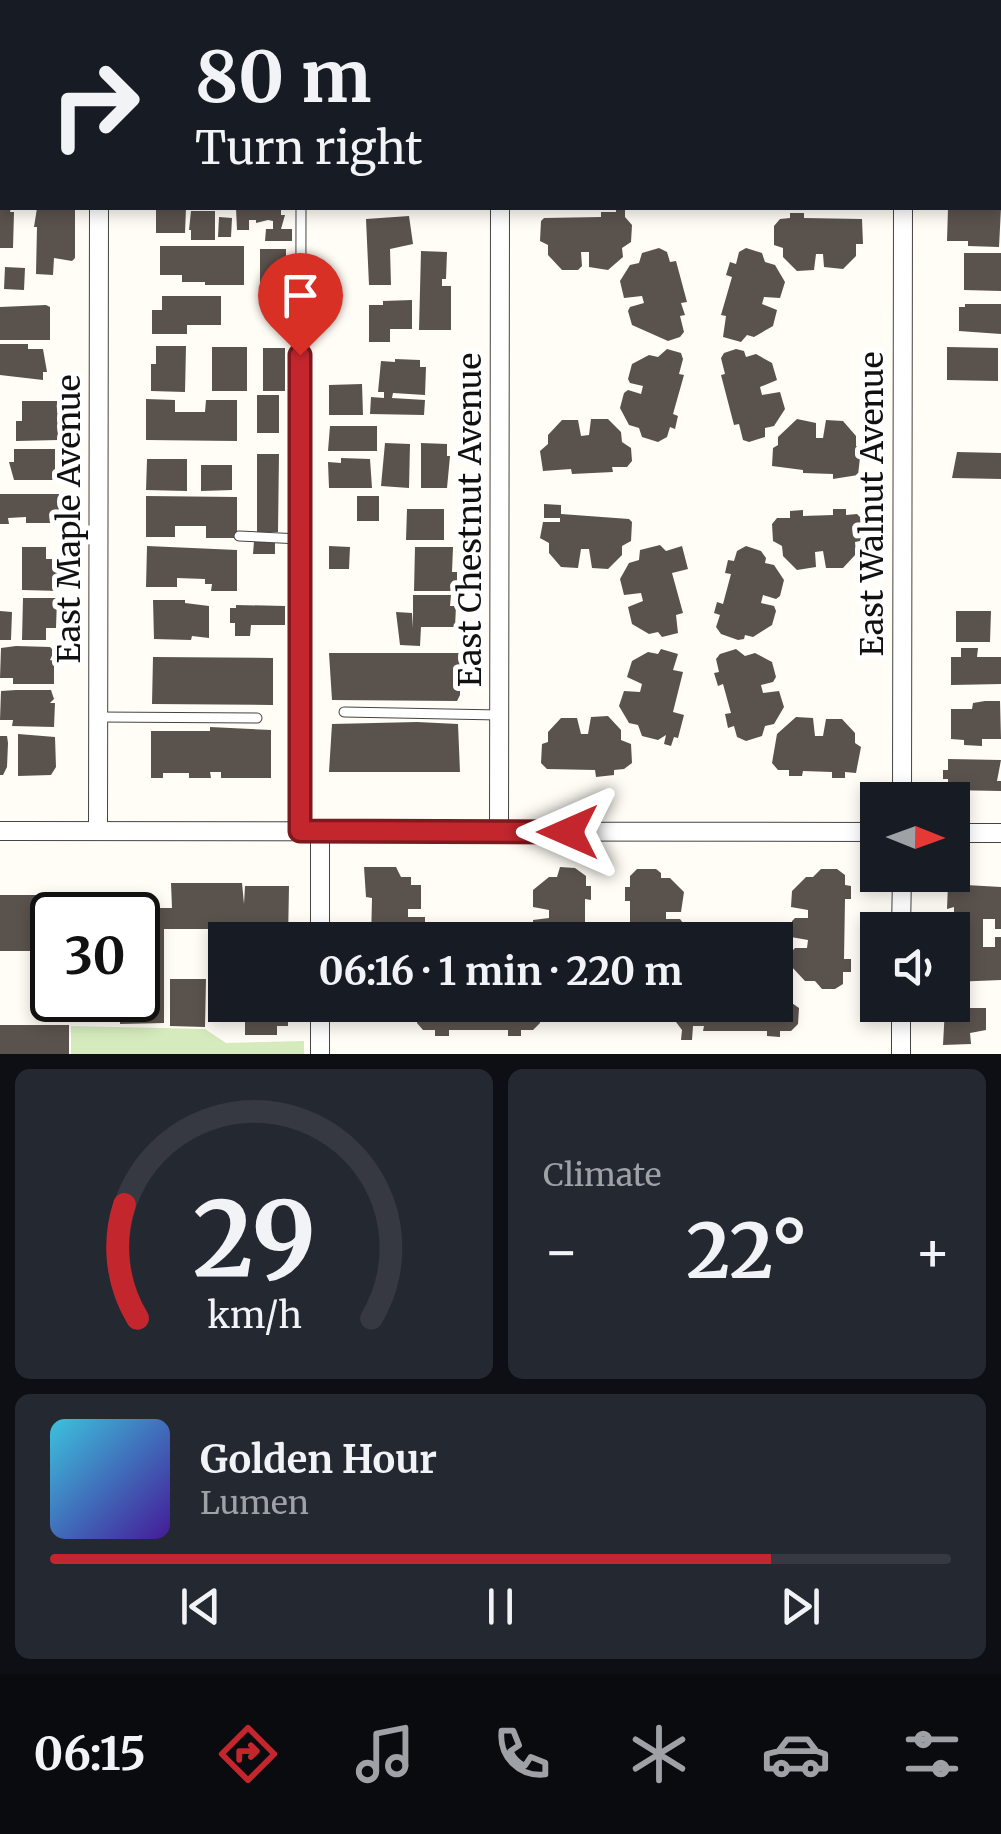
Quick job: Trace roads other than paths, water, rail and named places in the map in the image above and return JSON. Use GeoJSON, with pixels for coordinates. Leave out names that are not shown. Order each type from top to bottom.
{"type":"FeatureCollection","features":[{"type":"Feature","properties":{"kind":"street","name":"East Maple Avenue"},"geometry":{"type":"LineString","coordinates":[[98,831],[100,210]]}},
{"type":"Feature","properties":{"kind":"street","name":"East Chestnut Avenue"},"geometry":{"type":"LineString","coordinates":[[499,832],[500,210]]}},
{"type":"Feature","properties":{"kind":"street","name":"East Walnut Avenue"},"geometry":{"type":"LineString","coordinates":[[902,782],[903,210]]}},
{"type":"Feature","properties":{"kind":"street"},"geometry":{"type":"LineString","coordinates":[[0,831],[860,832]]}},
{"type":"Feature","properties":{"kind":"street"},"geometry":{"type":"LineString","coordinates":[[320,832],[320,922]]}},
{"type":"Feature","properties":{"kind":"street"},"geometry":{"type":"LineString","coordinates":[[970,832],[1001,833]]}},
{"type":"Feature","properties":{"kind":"street"},"geometry":{"type":"LineString","coordinates":[[320,1022],[320,1054]]}},
{"type":"Feature","properties":{"kind":"street"},"geometry":{"type":"LineString","coordinates":[[901,1022],[901,1054]]}},
{"type":"Feature","properties":{"kind":"lane"},"geometry":{"type":"LineString","coordinates":[[300,831],[301,210]]}},
{"type":"Feature","properties":{"kind":"lane"},"geometry":{"type":"LineString","coordinates":[[239,536],[300,539]]}},
{"type":"Feature","properties":{"kind":"lane"},"geometry":{"type":"LineString","coordinates":[[344,712],[499,715]]}},
{"type":"Feature","properties":{"kind":"lane"},"geometry":{"type":"LineString","coordinates":[[98,716],[256,718]]}}]}
